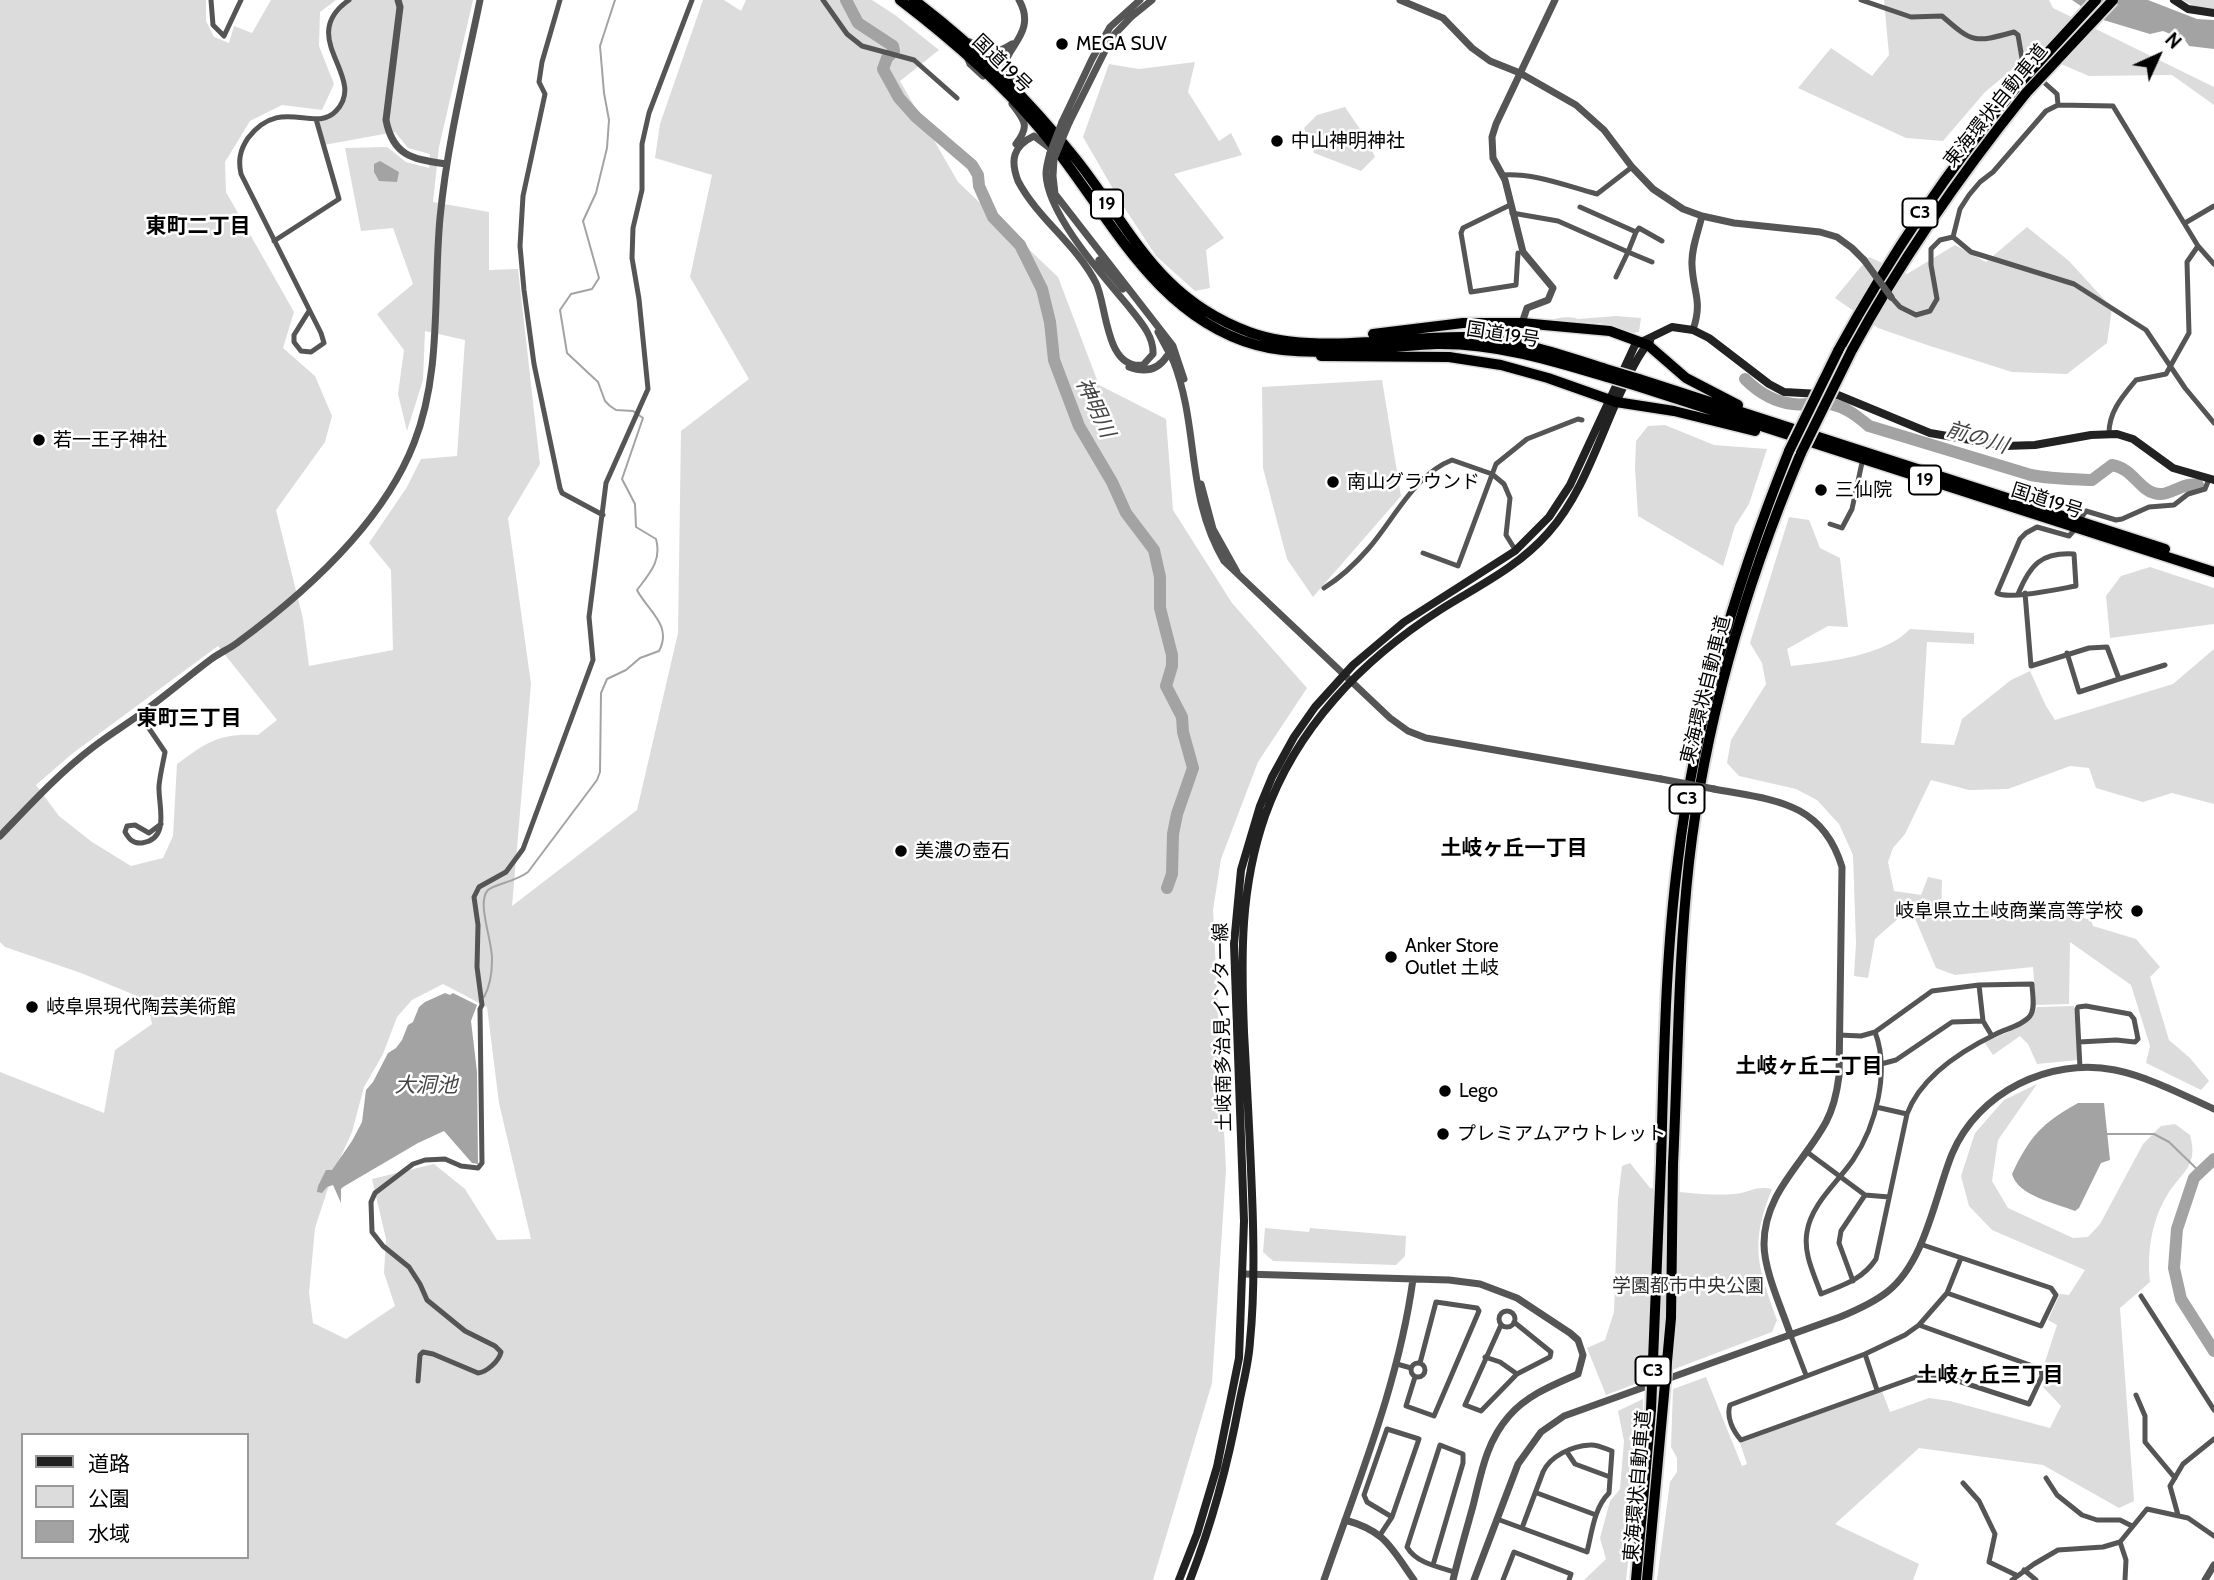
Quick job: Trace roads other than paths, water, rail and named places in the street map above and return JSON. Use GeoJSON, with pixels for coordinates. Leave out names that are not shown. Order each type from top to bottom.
{"type":"FeatureCollection","features":[{"type":"Feature","properties":{"kind":"highway","name":"国道19号"},"geometry":{"type":"LineString","coordinates":[[900,0],[965,52],[1012,97],[1070,166],[1133,257],[1170,297],[1220,331],[1259,346],[1314,351],[1436,344],[1470,345],[1514,351],[1608,373]]}},
{"type":"Feature","properties":{"kind":"highway","name":"国道19号"},"geometry":{"type":"LineString","coordinates":[[914,0],[964,38],[1051,129],[1078,161],[1148,262],[1163,278],[1193,303],[1226,323],[1272,339],[1313,344],[1426,337],[1474,337],[1515,343],[1804,440],[2214,565]]}},
{"type":"Feature","properties":{"kind":"highway","name":"東海環状自動車道"},"geometry":{"type":"LineString","coordinates":[[1647,1580],[1671,1318],[1674,1164],[1686,892],[1707,754],[1734,643],[1755,573],[1801,453],[1852,350],[1926,226],[2022,89],[2096,0]]}},
{"type":"Feature","properties":{"kind":"highway","name":"東海環状自動車道"},"geometry":{"type":"LineString","coordinates":[[1636,1580],[1651,1410],[1668,964],[1678,861],[1693,765],[1702,717],[1727,625],[1765,511],[1789,451],[1838,351],[1915,221],[1965,150],[2022,89],[2113,0]]}},
{"type":"Feature","properties":{"kind":"highway","name":"19"},"geometry":{"type":"LineString","coordinates":[[1335,343],[1373,334],[1451,324],[1522,323],[1610,331],[1644,342],[1673,369],[1713,394],[1833,437],[1844,445]]}},
{"type":"Feature","properties":{"kind":"highway","name":"19"},"geometry":{"type":"LineString","coordinates":[[1259,346],[1286,356],[1450,357],[1502,365],[1612,401],[1674,411],[1784,439],[1804,440]]}},
{"type":"Feature","properties":{"kind":"highway","name":"国道19号"},"geometry":{"type":"LineString","coordinates":[[1638,383],[1844,445],[2214,572]]}},
{"type":"Feature","properties":{"kind":"main road"},"geometry":{"type":"LineString","coordinates":[[2174,0],[2188,9],[2214,13]]}},
{"type":"Feature","properties":{"kind":"main road"},"geometry":{"type":"LineString","coordinates":[[1612,401],[1644,342],[1672,327],[1693,330],[1709,338],[1769,384],[1784,392],[1826,394],[1850,399],[1930,433],[2005,446],[2035,445],[2109,433],[2133,439],[2173,468],[2211,480]]}},
{"type":"Feature","properties":{"kind":"main road","name":"土岐南多治見インター線"},"geometry":{"type":"LineString","coordinates":[[1180,1580],[1217,1467],[1239,1357],[1244,1274],[1234,944],[1241,870],[1253,826],[1272,777],[1294,737],[1315,707],[1391,632],[1515,551],[1538,530],[1564,494],[1612,401]]}},
{"type":"Feature","properties":{"kind":"main road","name":"土岐南多治見インター線"},"geometry":{"type":"LineString","coordinates":[[1190,1580],[1219,1493],[1250,1345],[1254,1273],[1242,955],[1247,886],[1265,816],[1284,771],[1348,677],[1408,632],[1522,559],[1547,534],[1567,508],[1612,401]]}},
{"type":"Feature","properties":{"kind":"street"},"geometry":{"type":"LineString","coordinates":[[211,0],[213,24],[224,36],[241,0]]}},
{"type":"Feature","properties":{"kind":"street"},"geometry":{"type":"LineString","coordinates":[[309,312],[294,335],[294,342],[301,351],[311,352],[324,343],[321,333],[241,174],[238,162],[248,139],[267,120],[279,116],[316,119],[330,116],[343,101],[344,83],[328,42],[328,27],[340,6],[349,0]]}},
{"type":"Feature","properties":{"kind":"street"},"geometry":{"type":"LineString","coordinates":[[398,0],[395,55],[386,120],[389,133],[394,143],[408,156],[446,164]]}},
{"type":"Feature","properties":{"kind":"street"},"geometry":{"type":"LineString","coordinates":[[0,836],[91,748],[140,715],[279,611],[365,525],[403,467],[418,430],[430,382],[446,164],[454,114],[480,0]]}},
{"type":"Feature","properties":{"kind":"street"},"geometry":{"type":"LineString","coordinates":[[560,0],[542,62],[539,82],[544,94],[523,196],[520,246],[534,364],[560,488],[562,493],[603,516]]}},
{"type":"Feature","properties":{"kind":"street"},"geometry":{"type":"LineString","coordinates":[[418,1381],[420,1355],[423,1352],[484,1373],[500,1356],[500,1352],[495,1346],[465,1331],[426,1300],[409,1267],[383,1246],[372,1232],[370,1202],[382,1187],[418,1161],[445,1159],[470,1168],[481,1166],[482,1005],[477,967],[478,925],[474,897],[479,887],[506,872],[523,849],[593,660],[589,617],[606,483],[648,390],[632,258],[633,228],[642,190],[642,144],[649,113],[692,0]]}},
{"type":"Feature","properties":{"kind":"street"},"geometry":{"type":"LineString","coordinates":[[823,0],[847,34],[862,46],[914,60],[957,98]]}},
{"type":"Feature","properties":{"kind":"street"},"geometry":{"type":"LineString","coordinates":[[1019,0],[1026,21],[1023,33],[1006,59],[1007,76],[1049,123],[1051,129]]}},
{"type":"Feature","properties":{"kind":"street"},"geometry":{"type":"LineString","coordinates":[[1117,233],[1108,227],[1085,192],[1045,143],[1034,136],[1016,150],[1012,166],[1028,198],[1097,284],[1109,336],[1117,351],[1129,363],[1143,365],[1153,354],[1154,344],[1142,324],[1077,241],[1054,202],[1046,174],[1052,156],[1065,122],[1092,59],[1110,27],[1140,0]]}},
{"type":"Feature","properties":{"kind":"street"},"geometry":{"type":"LineString","coordinates":[[1065,122],[1112,37],[1131,16],[1152,0]]}},
{"type":"Feature","properties":{"kind":"street"},"geometry":{"type":"LineString","coordinates":[[1400,0],[1443,19],[1472,48],[1490,61],[1520,73],[1560,95],[1593,118],[1632,167],[1664,198],[1702,216],[1734,223],[1819,232],[1843,241],[1864,260],[1900,307],[1916,314],[1930,311],[1937,299],[1931,249],[1940,240],[1953,237],[1978,254],[2074,284],[2146,330],[2185,388],[2214,423]]}},
{"type":"Feature","properties":{"kind":"street"},"geometry":{"type":"LineString","coordinates":[[1522,323],[1527,308],[1548,300],[1553,288],[1523,252],[1503,175],[1493,158],[1492,137],[1555,0]]}},
{"type":"Feature","properties":{"kind":"street"},"geometry":{"type":"LineString","coordinates":[[1861,0],[1911,17],[1942,16],[1964,35],[1975,40],[2014,32],[2018,35],[2023,64],[2057,94],[2058,105]]}},
{"type":"Feature","properties":{"kind":"street"},"geometry":{"type":"LineString","coordinates":[[964,38],[991,52],[1002,51],[1016,42]]}},
{"type":"Feature","properties":{"kind":"street"},"geometry":{"type":"LineString","coordinates":[[965,52],[970,64],[1011,103],[1025,125],[1025,132],[1010,152],[1010,174],[1096,290],[1106,338],[1113,354],[1126,366],[1139,371],[1159,366],[1170,358]]}},
{"type":"Feature","properties":{"kind":"street"},"geometry":{"type":"LineString","coordinates":[[1953,237],[1960,209],[1969,195],[1993,172],[2046,111],[2058,105],[2113,106],[2198,246],[2214,264]]}},
{"type":"Feature","properties":{"kind":"street"},"geometry":{"type":"LineString","coordinates":[[274,241],[339,199],[316,119]]}},
{"type":"Feature","properties":{"kind":"street"},"geometry":{"type":"LineString","coordinates":[[1052,156],[1055,194],[1173,346],[1189,399],[1204,501],[1221,546],[1237,572],[1390,718],[1408,731],[1426,738],[1776,800],[1800,809],[1820,825],[1835,845],[1844,880],[1839,1076],[1836,1095],[1825,1123],[1782,1185],[1770,1209],[1764,1244],[1766,1262],[1806,1375]]}},
{"type":"Feature","properties":{"kind":"street"},"geometry":{"type":"LineString","coordinates":[[1503,175],[1514,174],[1545,180],[1597,194],[1632,167]]}},
{"type":"Feature","properties":{"kind":"street"},"geometry":{"type":"LineString","coordinates":[[1054,202],[1158,332],[1180,378],[1189,418],[1201,510],[1217,549],[1232,571],[1237,572]]}},
{"type":"Feature","properties":{"kind":"street"},"geometry":{"type":"LineString","coordinates":[[2185,223],[2214,206]]}},
{"type":"Feature","properties":{"kind":"street"},"geometry":{"type":"LineString","coordinates":[[1580,207],[1636,232]]}},
{"type":"Feature","properties":{"kind":"street"},"geometry":{"type":"LineString","coordinates":[[1518,253],[1516,285],[1471,292],[1461,233],[1463,228],[1511,209],[1558,221],[1652,262]]}},
{"type":"Feature","properties":{"kind":"street"},"geometry":{"type":"LineString","coordinates":[[1693,330],[1699,312],[1692,253],[1702,216]]}},
{"type":"Feature","properties":{"kind":"street"},"geometry":{"type":"LineString","coordinates":[[1616,277],[1639,228],[1662,241]]}},
{"type":"Feature","properties":{"kind":"street"},"geometry":{"type":"LineString","coordinates":[[2109,433],[2109,422],[2117,405],[2136,380],[2166,374],[2189,333],[2187,262],[2198,246]]}},
{"type":"Feature","properties":{"kind":"street"},"geometry":{"type":"LineString","coordinates":[[1423,553],[1458,566],[1496,464],[1527,439],[1578,419],[1582,420]]}},
{"type":"Feature","properties":{"kind":"street"},"geometry":{"type":"LineString","coordinates":[[1830,524],[1842,528],[1853,509],[1863,458]]}},
{"type":"Feature","properties":{"kind":"street"},"geometry":{"type":"LineString","coordinates":[[1324,588],[1368,549],[1429,472],[1452,460],[1492,474],[1508,490],[1510,508],[1506,535],[1522,559]]}},
{"type":"Feature","properties":{"kind":"street"},"geometry":{"type":"LineString","coordinates":[[2119,679],[2107,647],[2067,653],[2031,666],[2021,594],[2031,568],[2045,557],[2061,553],[2074,554],[2076,586],[2021,594],[2002,596],[1997,590],[2025,533],[2037,527],[2069,537],[2086,511],[2116,520],[2150,507],[2174,505],[2188,494],[2205,489],[2211,480]]}},
{"type":"Feature","properties":{"kind":"street"},"geometry":{"type":"LineString","coordinates":[[2067,653],[2079,692],[2165,665]]}},
{"type":"Feature","properties":{"kind":"street"},"geometry":{"type":"LineString","coordinates":[[140,715],[164,752],[159,787],[161,824],[158,835],[138,844],[130,840],[125,832],[127,826],[135,825],[149,833],[161,824]]}},
{"type":"Feature","properties":{"kind":"street"},"geometry":{"type":"LineString","coordinates":[[1839,1035],[1861,1036],[1875,1032],[1932,991],[1979,985],[2032,984],[2031,1015],[2021,1023],[1992,1036],[1935,1074],[1917,1094],[1908,1114],[1876,1259],[1867,1272],[1853,1281],[1821,1294],[1806,1253],[1806,1233],[1810,1219],[1864,1140],[1876,1107],[1881,1063],[1875,1032]]}},
{"type":"Feature","properties":{"kind":"street"},"geometry":{"type":"LineString","coordinates":[[1979,985],[1983,1021],[1992,1036]]}},
{"type":"Feature","properties":{"kind":"street"},"geometry":{"type":"LineString","coordinates":[[2079,1042],[2134,1042],[2138,1039],[2134,1019],[2130,1014],[2078,1007],[2079,1042],[2080,1068]]}},
{"type":"Feature","properties":{"kind":"street"},"geometry":{"type":"LineString","coordinates":[[1881,1063],[1896,1060],[1952,1022],[1983,1021]]}},
{"type":"Feature","properties":{"kind":"street"},"geometry":{"type":"LineString","coordinates":[[1474,1580],[1526,1449],[1541,1432],[1564,1416],[1791,1336],[1869,1305],[1889,1292],[1902,1278],[1920,1244],[1956,1145],[1977,1116],[1995,1099],[2026,1080],[2059,1070],[2080,1068],[2107,1069],[2133,1075],[2213,1106]]}},
{"type":"Feature","properties":{"kind":"street"},"geometry":{"type":"LineString","coordinates":[[1876,1107],[1908,1114]]}},
{"type":"Feature","properties":{"kind":"street"},"geometry":{"type":"LineString","coordinates":[[1807,1152],[1865,1195],[1889,1198]]}},
{"type":"Feature","properties":{"kind":"street"},"geometry":{"type":"LineString","coordinates":[[1853,1281],[1839,1242],[1841,1231],[1865,1195]]}},
{"type":"Feature","properties":{"kind":"street"},"geometry":{"type":"LineString","coordinates":[[1920,1244],[2051,1288],[2056,1295],[2041,1326],[1947,1293]]}},
{"type":"Feature","properties":{"kind":"street"},"geometry":{"type":"LineString","coordinates":[[1919,1325],[2041,1369],[2042,1376],[2029,1404],[1949,1378],[1916,1377],[1741,1440],[1734,1431],[1727,1411],[1730,1405],[1889,1344],[1919,1325],[1947,1293],[1961,1258]]}},
{"type":"Feature","properties":{"kind":"street"},"geometry":{"type":"LineString","coordinates":[[1244,1274],[1413,1279],[1480,1284],[1517,1298],[1577,1340],[1583,1361],[1578,1374],[1523,1403],[1494,1436],[1485,1459],[1454,1576],[1426,1563],[1408,1551],[1407,1547],[1440,1445],[1463,1454],[1463,1463],[1433,1566]]}},
{"type":"Feature","properties":{"kind":"street"},"geometry":{"type":"LineString","coordinates":[[1324,1580],[1374,1437],[1396,1364],[1408,1321],[1413,1279]]}},
{"type":"Feature","properties":{"kind":"street"},"geometry":{"type":"LineString","coordinates":[[2141,1296],[2214,1410]]}},
{"type":"Feature","properties":{"kind":"street"},"geometry":{"type":"LineString","coordinates":[[1510,1312],[1517,1298]]}},
{"type":"Feature","properties":{"kind":"street"},"geometry":{"type":"LineString","coordinates":[[1411,1368],[1415,1377],[1406,1406],[1434,1416],[1479,1311],[1477,1308],[1436,1302],[1420,1363]]}},
{"type":"Feature","properties":{"kind":"street"},"geometry":{"type":"LineString","coordinates":[[1510,1312],[1514,1322],[1551,1352],[1550,1357],[1517,1374],[1485,1409],[1481,1411],[1465,1405],[1501,1325],[1500,1315],[1510,1312]]}},
{"type":"Feature","properties":{"kind":"street"},"geometry":{"type":"LineString","coordinates":[[1501,1325],[1508,1327],[1514,1322]]}},
{"type":"Feature","properties":{"kind":"street"},"geometry":{"type":"LineString","coordinates":[[1865,1354],[1877,1390]]}},
{"type":"Feature","properties":{"kind":"street"},"geometry":{"type":"LineString","coordinates":[[1485,1357],[1500,1362],[1517,1374]]}},
{"type":"Feature","properties":{"kind":"street"},"geometry":{"type":"LineString","coordinates":[[1411,1368],[1420,1363]]}},
{"type":"Feature","properties":{"kind":"street"},"geometry":{"type":"LineString","coordinates":[[1415,1377],[1425,1373],[1425,1368],[1420,1363]]}},
{"type":"Feature","properties":{"kind":"street"},"geometry":{"type":"LineString","coordinates":[[1396,1364],[1411,1368]]}},
{"type":"Feature","properties":{"kind":"street"},"geometry":{"type":"LineString","coordinates":[[2136,1395],[2145,1416],[2145,1442],[2175,1478]]}},
{"type":"Feature","properties":{"kind":"street"},"geometry":{"type":"LineString","coordinates":[[1380,1535],[1392,1517],[1419,1438],[1387,1429],[1364,1495],[1367,1502],[1392,1517]]}},
{"type":"Feature","properties":{"kind":"street"},"geometry":{"type":"LineString","coordinates":[[2178,1515],[2170,1486],[2183,1464],[2214,1439]]}},
{"type":"Feature","properties":{"kind":"street"},"geometry":{"type":"LineString","coordinates":[[1497,1519],[1587,1552],[1596,1515],[1609,1493],[1612,1451],[1592,1444],[1555,1456],[1547,1464],[1522,1528]]}},
{"type":"Feature","properties":{"kind":"street"},"geometry":{"type":"LineString","coordinates":[[1567,1452],[1575,1464],[1610,1478]]}},
{"type":"Feature","properties":{"kind":"street"},"geometry":{"type":"LineString","coordinates":[[2046,1478],[2057,1495],[2082,1515],[2097,1520],[2120,1520],[2132,1525]]}},
{"type":"Feature","properties":{"kind":"street"},"geometry":{"type":"LineString","coordinates":[[1963,1483],[1979,1501],[1994,1534],[1989,1562],[2014,1578],[2058,1550],[2102,1547],[2120,1542],[2147,1509],[2188,1518],[2214,1536]]}},
{"type":"Feature","properties":{"kind":"street"},"geometry":{"type":"LineString","coordinates":[[1536,1493],[1596,1515]]}},
{"type":"Feature","properties":{"kind":"street"},"geometry":{"type":"LineString","coordinates":[[1345,1520],[1366,1526],[1380,1535],[1390,1544],[1414,1580]]}},
{"type":"Feature","properties":{"kind":"street"},"geometry":{"type":"LineString","coordinates":[[2120,1542],[2126,1560],[2125,1580]]}},
{"type":"Feature","properties":{"kind":"street"},"geometry":{"type":"LineString","coordinates":[[1503,1580],[1514,1552],[1571,1574],[1569,1580]]}},
{"type":"Feature","properties":{"kind":"street"},"geometry":{"type":"LineString","coordinates":[[2205,1580],[2214,1564]]}},
{"type":"Feature","properties":{"kind":"street"},"geometry":{"type":"LineString","coordinates":[[2024,1570],[2036,1580]]}},
{"type":"Feature","properties":{"kind":"water"},"geometry":{"type":"Polygon","coordinates":[[[2072,0],[2148,0],[2197,19],[2214,20],[2214,49],[2189,46],[2185,40],[2163,31],[2150,34],[2100,19],[2072,0]]]}},
{"type":"Feature","properties":{"kind":"water"},"geometry":{"type":"Polygon","coordinates":[[[380,161],[399,172],[397,182],[379,181],[374,172],[374,164],[380,161]]]}},
{"type":"Feature","properties":{"kind":"water","name":"大洞池"},"geometry":{"type":"Polygon","coordinates":[[[445,993],[453,993],[477,1005],[471,1021],[477,1072],[478,1164],[472,1163],[444,1131],[418,1143],[343,1187],[341,1203],[333,1185],[322,1193],[317,1192],[326,1170],[332,1170],[362,1122],[366,1090],[388,1053],[402,1040],[419,1007],[445,993]]]}},
{"type":"Feature","properties":{"kind":"water"},"geometry":{"type":"Polygon","coordinates":[[[2078,1103],[2104,1103],[2110,1160],[2101,1163],[2075,1211],[2029,1193],[2016,1182],[2012,1174],[2038,1132],[2055,1117],[2078,1103]]]}},
{"type":"Feature","properties":{"kind":"waterway"},"geometry":{"type":"LineString","coordinates":[[484,997],[492,960],[484,913],[488,890],[528,872],[597,780],[600,772],[601,693],[607,679],[626,670],[640,658],[659,651],[662,642],[661,626],[637,590],[656,560],[656,539],[636,527],[635,504],[622,479],[643,418],[633,411],[616,410],[610,406],[605,401],[598,382],[567,353],[560,310],[571,294],[592,289],[599,278],[583,221],[596,193],[607,148],[609,120],[600,46],[615,0]]}},
{"type":"Feature","properties":{"kind":"waterway","name":"神明川"},"geometry":{"type":"LineString","coordinates":[[846,0],[858,23],[893,46],[894,51],[887,58],[883,69],[899,98],[916,117],[972,165],[993,217],[1020,245],[1042,289],[1050,322],[1054,360],[1079,426],[1112,482],[1126,513],[1154,550],[1160,577],[1160,608],[1172,655],[1166,686],[1182,717],[1183,732],[1193,768],[1177,814],[1173,834],[1172,874],[1167,888]]}},
{"type":"Feature","properties":{"kind":"waterway","name":"前の川"},"geometry":{"type":"LineString","coordinates":[[1745,379],[1760,392],[1779,401],[1836,405],[1869,426],[2031,475],[2092,480],[2112,465],[2125,470],[2154,493],[2166,493],[2187,485],[2198,485]]}},
{"type":"Feature","properties":{"kind":"waterway"},"geometry":{"type":"LineString","coordinates":[[2107,1134],[2154,1134],[2169,1142],[2200,1172]]}},
{"type":"Feature","properties":{"kind":"waterway"},"geometry":{"type":"LineString","coordinates":[[2214,1159],[2194,1178],[2177,1229],[2174,1268],[2181,1299],[2214,1351]]}},
{"type":"Feature","properties":{"kind":"place","name":"MEGA SUV"},"geometry":{"type":"Point","coordinates":[1062,44]}},
{"type":"Feature","properties":{"kind":"place","name":"中山神明神社"},"geometry":{"type":"Point","coordinates":[1277,141]}},
{"type":"Feature","properties":{"kind":"place","name":"若一王子神社"},"geometry":{"type":"Point","coordinates":[39,440]}},
{"type":"Feature","properties":{"kind":"place","name":"南山グラウンド"},"geometry":{"type":"Point","coordinates":[1333,482]}},
{"type":"Feature","properties":{"kind":"place","name":"三仙院"},"geometry":{"type":"Point","coordinates":[1821,490]}},
{"type":"Feature","properties":{"kind":"place","name":"美濃の壺石"},"geometry":{"type":"Point","coordinates":[901,851]}},
{"type":"Feature","properties":{"kind":"place","name":"岐阜県立土岐商業高等学校"},"geometry":{"type":"Point","coordinates":[2137,911]}},
{"type":"Feature","properties":{"kind":"place","name":"Anker Store Outlet 土岐"},"geometry":{"type":"Point","coordinates":[1391,957]}},
{"type":"Feature","properties":{"kind":"place","name":"岐阜県現代陶芸美術館"},"geometry":{"type":"Point","coordinates":[32,1007]}},
{"type":"Feature","properties":{"kind":"place","name":"Lego"},"geometry":{"type":"Point","coordinates":[1445,1091]}},
{"type":"Feature","properties":{"kind":"place","name":"プレミアムアウトレット"},"geometry":{"type":"Point","coordinates":[1443,1134]}},
{"type":"Feature","properties":{"kind":"district","name":"東町二丁目"},"geometry":{"type":"Point","coordinates":[198,227]}},
{"type":"Feature","properties":{"kind":"district","name":"東町三丁目"},"geometry":{"type":"Point","coordinates":[189,719]}},
{"type":"Feature","properties":{"kind":"district","name":"土岐ヶ丘一丁目"},"geometry":{"type":"Point","coordinates":[1514,849]}},
{"type":"Feature","properties":{"kind":"district","name":"土岐ヶ丘二丁目"},"geometry":{"type":"Point","coordinates":[1809,1067]}},
{"type":"Feature","properties":{"kind":"district","name":"土岐ヶ丘三丁目"},"geometry":{"type":"Point","coordinates":[1990,1376]}},
{"type":"Feature","properties":{"kind":"park label","name":"学園都市中央公園"},"geometry":{"type":"Point","coordinates":[1688,1286]}}]}
